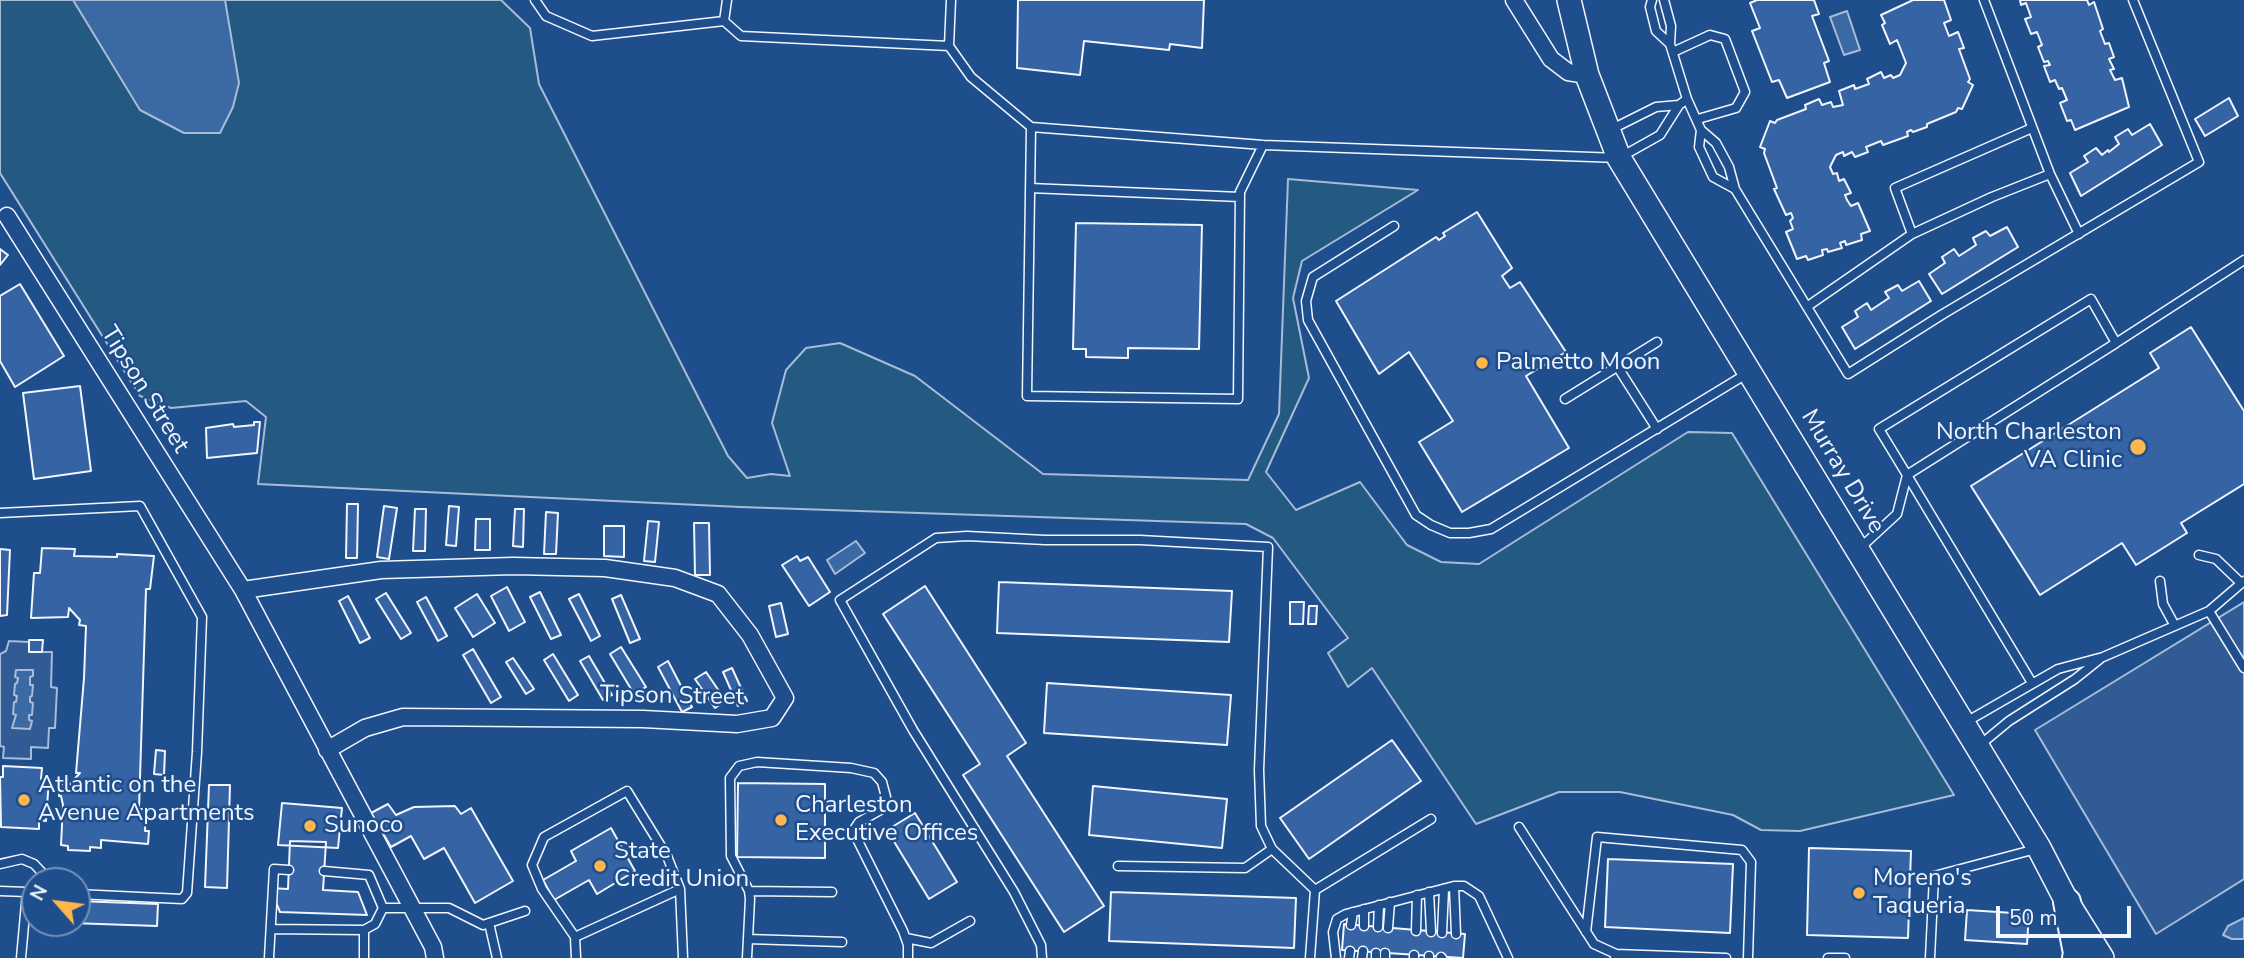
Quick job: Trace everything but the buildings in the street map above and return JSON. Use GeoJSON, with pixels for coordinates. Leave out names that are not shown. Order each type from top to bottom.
{"type":"FeatureCollection","features":[{"type":"Feature","properties":{"kind":"main road"},"geometry":{"type":"LineString","coordinates":[[2067,902],[2076,958]]}},
{"type":"Feature","properties":{"kind":"street"},"geometry":{"type":"LineString","coordinates":[[1514,0],[1551,59],[1568,72],[1587,75]]}},
{"type":"Feature","properties":{"kind":"street","name":"Murray Drive"},"geometry":{"type":"LineString","coordinates":[[1569,0],[1587,75],[1619,158],[1978,746],[2102,958]]}},
{"type":"Feature","properties":{"kind":"street","name":"Tipson Street"},"geometry":{"type":"LineString","coordinates":[[4,211],[243,590],[433,947],[435,958]]}},
{"type":"Feature","properties":{"kind":"street","name":"Tipson Street"},"geometry":{"type":"LineString","coordinates":[[243,590],[381,569],[513,566],[605,568],[675,578],[719,594],[750,635],[785,698],[772,718],[737,724],[643,719],[403,717],[365,728],[327,750]]}},
{"type":"Feature","properties":{"kind":"lane"},"geometry":{"type":"LineString","coordinates":[[535,0],[546,16],[592,36],[724,21],[741,36],[949,46]]}},
{"type":"Feature","properties":{"kind":"lane"},"geometry":{"type":"LineString","coordinates":[[724,21],[727,0]]}},
{"type":"Feature","properties":{"kind":"lane"},"geometry":{"type":"LineString","coordinates":[[951,0],[949,46],[971,77],[1031,127],[1263,145],[1619,158],[1660,135],[1679,105],[1688,99]]}},
{"type":"Feature","properties":{"kind":"lane"},"geometry":{"type":"LineString","coordinates":[[1652,0],[1650,7],[1656,31],[1671,48]]}},
{"type":"Feature","properties":{"kind":"lane"},"geometry":{"type":"LineString","coordinates":[[1664,0],[1671,26],[1671,48],[1701,130],[1699,147],[1713,177],[1735,189]]}},
{"type":"Feature","properties":{"kind":"lane"},"geometry":{"type":"LineString","coordinates":[[1984,0],[2050,174],[2079,234]]}},
{"type":"Feature","properties":{"kind":"lane"},"geometry":{"type":"LineString","coordinates":[[1701,130],[1716,143],[1729,167],[1735,189],[1848,374],[1943,314],[2199,162],[2133,0]]}},
{"type":"Feature","properties":{"kind":"lane"},"geometry":{"type":"LineString","coordinates":[[1653,19],[1668,15]]}},
{"type":"Feature","properties":{"kind":"lane"},"geometry":{"type":"LineString","coordinates":[[1671,48],[1710,35],[1726,40],[1734,61],[1745,92],[1741,100],[1735,108],[1698,119]]}},
{"type":"Feature","properties":{"kind":"lane"},"geometry":{"type":"LineString","coordinates":[[1607,131],[1656,107],[1679,105]]}},
{"type":"Feature","properties":{"kind":"lane"},"geometry":{"type":"LineString","coordinates":[[1031,127],[1027,396],[1238,399],[1240,192],[1263,145]]}},
{"type":"Feature","properties":{"kind":"lane"},"geometry":{"type":"LineString","coordinates":[[1912,234],[1895,188],[2032,128]]}},
{"type":"Feature","properties":{"kind":"lane"},"geometry":{"type":"LineString","coordinates":[[1706,162],[1721,153]]}},
{"type":"Feature","properties":{"kind":"lane"},"geometry":{"type":"LineString","coordinates":[[1808,306],[1912,234],[2050,174]]}},
{"type":"Feature","properties":{"kind":"lane"},"geometry":{"type":"LineString","coordinates":[[1030,188],[1240,197]]}},
{"type":"Feature","properties":{"kind":"lane"},"geometry":{"type":"LineString","coordinates":[[1394,226],[1314,277],[1306,301],[1308,320],[1416,515],[1450,533],[1491,529],[1751,371]]}},
{"type":"Feature","properties":{"kind":"lane"},"geometry":{"type":"LineString","coordinates":[[1859,550],[1897,514],[1907,475],[2244,260]]}},
{"type":"Feature","properties":{"kind":"lane"},"geometry":{"type":"LineString","coordinates":[[2032,683],[1879,429],[2091,299],[2116,343]]}},
{"type":"Feature","properties":{"kind":"lane"},"geometry":{"type":"LineString","coordinates":[[1565,399],[1657,342]]}},
{"type":"Feature","properties":{"kind":"lane"},"geometry":{"type":"LineString","coordinates":[[1617,366],[1657,429]]}},
{"type":"Feature","properties":{"kind":"lane"},"geometry":{"type":"LineString","coordinates":[[0,513],[140,506],[202,617],[197,752],[187,892],[182,899],[91,895]]}},
{"type":"Feature","properties":{"kind":"lane"},"geometry":{"type":"LineString","coordinates":[[1042,958],[1041,945],[1014,892],[913,730],[840,600],[936,538],[967,536],[1045,540],[1140,540],[1268,547],[1259,770],[1261,826],[1272,849],[1315,890]]}},
{"type":"Feature","properties":{"kind":"lane"},"geometry":{"type":"LineString","coordinates":[[1964,723],[2058,669],[2103,657],[2209,611],[2243,582],[2216,559],[2199,555]]}},
{"type":"Feature","properties":{"kind":"lane"},"geometry":{"type":"LineString","coordinates":[[2160,581],[2164,604],[2175,626]]}},
{"type":"Feature","properties":{"kind":"lane"},"geometry":{"type":"LineString","coordinates":[[2209,611],[2244,668]]}},
{"type":"Feature","properties":{"kind":"lane"},"geometry":{"type":"LineString","coordinates":[[1978,746],[2009,721],[2075,679],[2103,657]]}},
{"type":"Feature","properties":{"kind":"lane"},"geometry":{"type":"LineString","coordinates":[[747,958],[749,891],[731,856],[730,778],[739,766],[757,762],[851,768],[874,773],[882,782],[886,797],[884,808],[859,822],[853,831],[906,938],[908,958]]}},
{"type":"Feature","properties":{"kind":"lane"},"geometry":{"type":"LineString","coordinates":[[576,958],[575,936],[542,890],[532,865],[544,837],[627,791],[667,856],[680,889],[683,958]]}},
{"type":"Feature","properties":{"kind":"lane"},"geometry":{"type":"LineString","coordinates":[[1315,890],[1431,819]]}},
{"type":"Feature","properties":{"kind":"lane"},"geometry":{"type":"LineString","coordinates":[[1519,827],[1594,944],[1616,956],[1726,958]]}},
{"type":"Feature","properties":{"kind":"lane"},"geometry":{"type":"LineString","coordinates":[[1586,932],[1597,837],[1741,849],[1751,862],[1748,958]]}},
{"type":"Feature","properties":{"kind":"lane"},"geometry":{"type":"LineString","coordinates":[[1930,958],[1934,876],[2039,848]]}},
{"type":"Feature","properties":{"kind":"lane"},"geometry":{"type":"LineString","coordinates":[[1118,866],[1245,868],[1272,849]]}},
{"type":"Feature","properties":{"kind":"lane"},"geometry":{"type":"LineString","coordinates":[[0,864],[22,859],[38,867]]}},
{"type":"Feature","properties":{"kind":"lane"},"geometry":{"type":"LineString","coordinates":[[269,958],[274,869],[289,870]]}},
{"type":"Feature","properties":{"kind":"lane"},"geometry":{"type":"LineString","coordinates":[[271,929],[364,930],[375,924],[383,908],[369,875],[324,871]]}},
{"type":"Feature","properties":{"kind":"lane"},"geometry":{"type":"LineString","coordinates":[[1454,886],[1456,934]]}},
{"type":"Feature","properties":{"kind":"lane"},"geometry":{"type":"LineString","coordinates":[[1336,958],[1333,932],[1338,919],[1390,902],[1454,886],[1464,886],[1479,895],[1508,958]]}},
{"type":"Feature","properties":{"kind":"lane"},"geometry":{"type":"LineString","coordinates":[[575,936],[680,889]]}},
{"type":"Feature","properties":{"kind":"lane"},"geometry":{"type":"LineString","coordinates":[[1442,933],[1444,889]]}},
{"type":"Feature","properties":{"kind":"lane"},"geometry":{"type":"LineString","coordinates":[[1310,958],[1315,890]]}},
{"type":"Feature","properties":{"kind":"lane"},"geometry":{"type":"LineString","coordinates":[[0,891],[21,892]]}},
{"type":"Feature","properties":{"kind":"lane"},"geometry":{"type":"LineString","coordinates":[[749,891],[832,892]]}},
{"type":"Feature","properties":{"kind":"lane"},"geometry":{"type":"LineString","coordinates":[[1429,892],[1431,932]]}},
{"type":"Feature","properties":{"kind":"lane"},"geometry":{"type":"LineString","coordinates":[[1416,931],[1417,895]]}},
{"type":"Feature","properties":{"kind":"lane"},"geometry":{"type":"LineString","coordinates":[[1379,905],[1383,928],[1390,902]]}},
{"type":"Feature","properties":{"kind":"lane"},"geometry":{"type":"LineString","coordinates":[[383,908],[449,908],[483,925],[526,911]]}},
{"type":"Feature","properties":{"kind":"lane"},"geometry":{"type":"LineString","coordinates":[[1364,909],[1364,926]]}},
{"type":"Feature","properties":{"kind":"lane"},"geometry":{"type":"LineString","coordinates":[[1352,925],[1353,912]]}},
{"type":"Feature","properties":{"kind":"lane"},"geometry":{"type":"LineString","coordinates":[[906,938],[931,943],[970,921]]}},
{"type":"Feature","properties":{"kind":"lane"},"geometry":{"type":"LineString","coordinates":[[489,923],[497,958]]}},
{"type":"Feature","properties":{"kind":"lane"},"geometry":{"type":"LineString","coordinates":[[364,930],[364,958]]}},
{"type":"Feature","properties":{"kind":"lane"},"geometry":{"type":"LineString","coordinates":[[21,958],[24,937]]}},
{"type":"Feature","properties":{"kind":"lane"},"geometry":{"type":"LineString","coordinates":[[748,939],[842,942]]}},
{"type":"Feature","properties":{"kind":"lane"},"geometry":{"type":"LineString","coordinates":[[1828,958],[1845,958]]}},
{"type":"Feature","properties":{"kind":"shaded area"},"geometry":{"type":"Polygon","coordinates":[[[0,0],[501,0],[530,28],[539,84],[728,456],[747,478],[771,474],[790,476],[772,423],[786,370],[806,348],[840,343],[915,376],[1043,474],[1248,480],[1279,414],[1288,179],[1418,190],[1302,261],[1293,298],[1309,378],[1266,472],[1296,510],[1360,482],[1407,545],[1441,562],[1479,564],[1688,432],[1732,433],[1954,795],[1800,831],[1761,830],[1733,815],[1620,792],[1559,792],[1476,824],[1372,668],[1348,687],[1328,653],[1348,638],[1273,538],[1246,524],[740,507],[258,484],[266,417],[246,401],[171,408],[140,396],[0,173],[0,0]]]}},
{"type":"Feature","properties":{"kind":"shaded area"},"geometry":{"type":"Polygon","coordinates":[[[73,0],[225,0],[239,83],[233,107],[220,133],[184,133],[140,110],[73,0]]]}},
{"type":"Feature","properties":{"kind":"shaded area"},"geometry":{"type":"Polygon","coordinates":[[[1847,11],[1860,50],[1844,55],[1830,17],[1847,11]]]}},
{"type":"Feature","properties":{"kind":"shaded area"},"geometry":{"type":"Polygon","coordinates":[[[856,541],[865,553],[835,574],[827,560],[856,541]]]}},
{"type":"Feature","properties":{"kind":"shaded area"},"geometry":{"type":"Polygon","coordinates":[[[2244,602],[2244,879],[2156,934],[2035,730],[2244,602]]]}},
{"type":"Feature","properties":{"kind":"shaded area"},"geometry":{"type":"Polygon","coordinates":[[[9,641],[29,642],[29,652],[52,652],[51,687],[57,688],[55,728],[49,728],[48,748],[31,747],[31,759],[3,758],[4,747],[0,746],[0,654],[6,651],[9,641]]]}},
{"type":"Feature","properties":{"kind":"shaded area"},"geometry":{"type":"Polygon","coordinates":[[[16,670],[33,670],[33,676],[30,677],[30,685],[33,685],[30,702],[33,703],[32,715],[29,715],[29,720],[32,721],[30,729],[12,728],[16,715],[13,714],[17,696],[14,695],[18,678],[15,677],[16,670]]]}},
{"type":"Feature","properties":{"kind":"shaded area"},"geometry":{"type":"Polygon","coordinates":[[[2244,918],[2244,939],[2232,939],[2223,935],[2228,926],[2244,918]]]}},
{"type":"Feature","properties":{"kind":"place","name":"Palmetto Moon"},"geometry":{"type":"Point","coordinates":[1482,363]}},
{"type":"Feature","properties":{"kind":"place","name":"North Charleston VA Clinic"},"geometry":{"type":"Point","coordinates":[2138,447]}},
{"type":"Feature","properties":{"kind":"place","name":"Atlantic on the Avenue Apartments"},"geometry":{"type":"Point","coordinates":[24,800]}},
{"type":"Feature","properties":{"kind":"place","name":"Charleston Executive Offices"},"geometry":{"type":"Point","coordinates":[781,820]}},
{"type":"Feature","properties":{"kind":"place","name":"Sunoco"},"geometry":{"type":"Point","coordinates":[310,826]}},
{"type":"Feature","properties":{"kind":"place","name":"State Credit Union"},"geometry":{"type":"Point","coordinates":[600,866]}},
{"type":"Feature","properties":{"kind":"place","name":"Moreno's Taqueria"},"geometry":{"type":"Point","coordinates":[1859,893]}}]}
